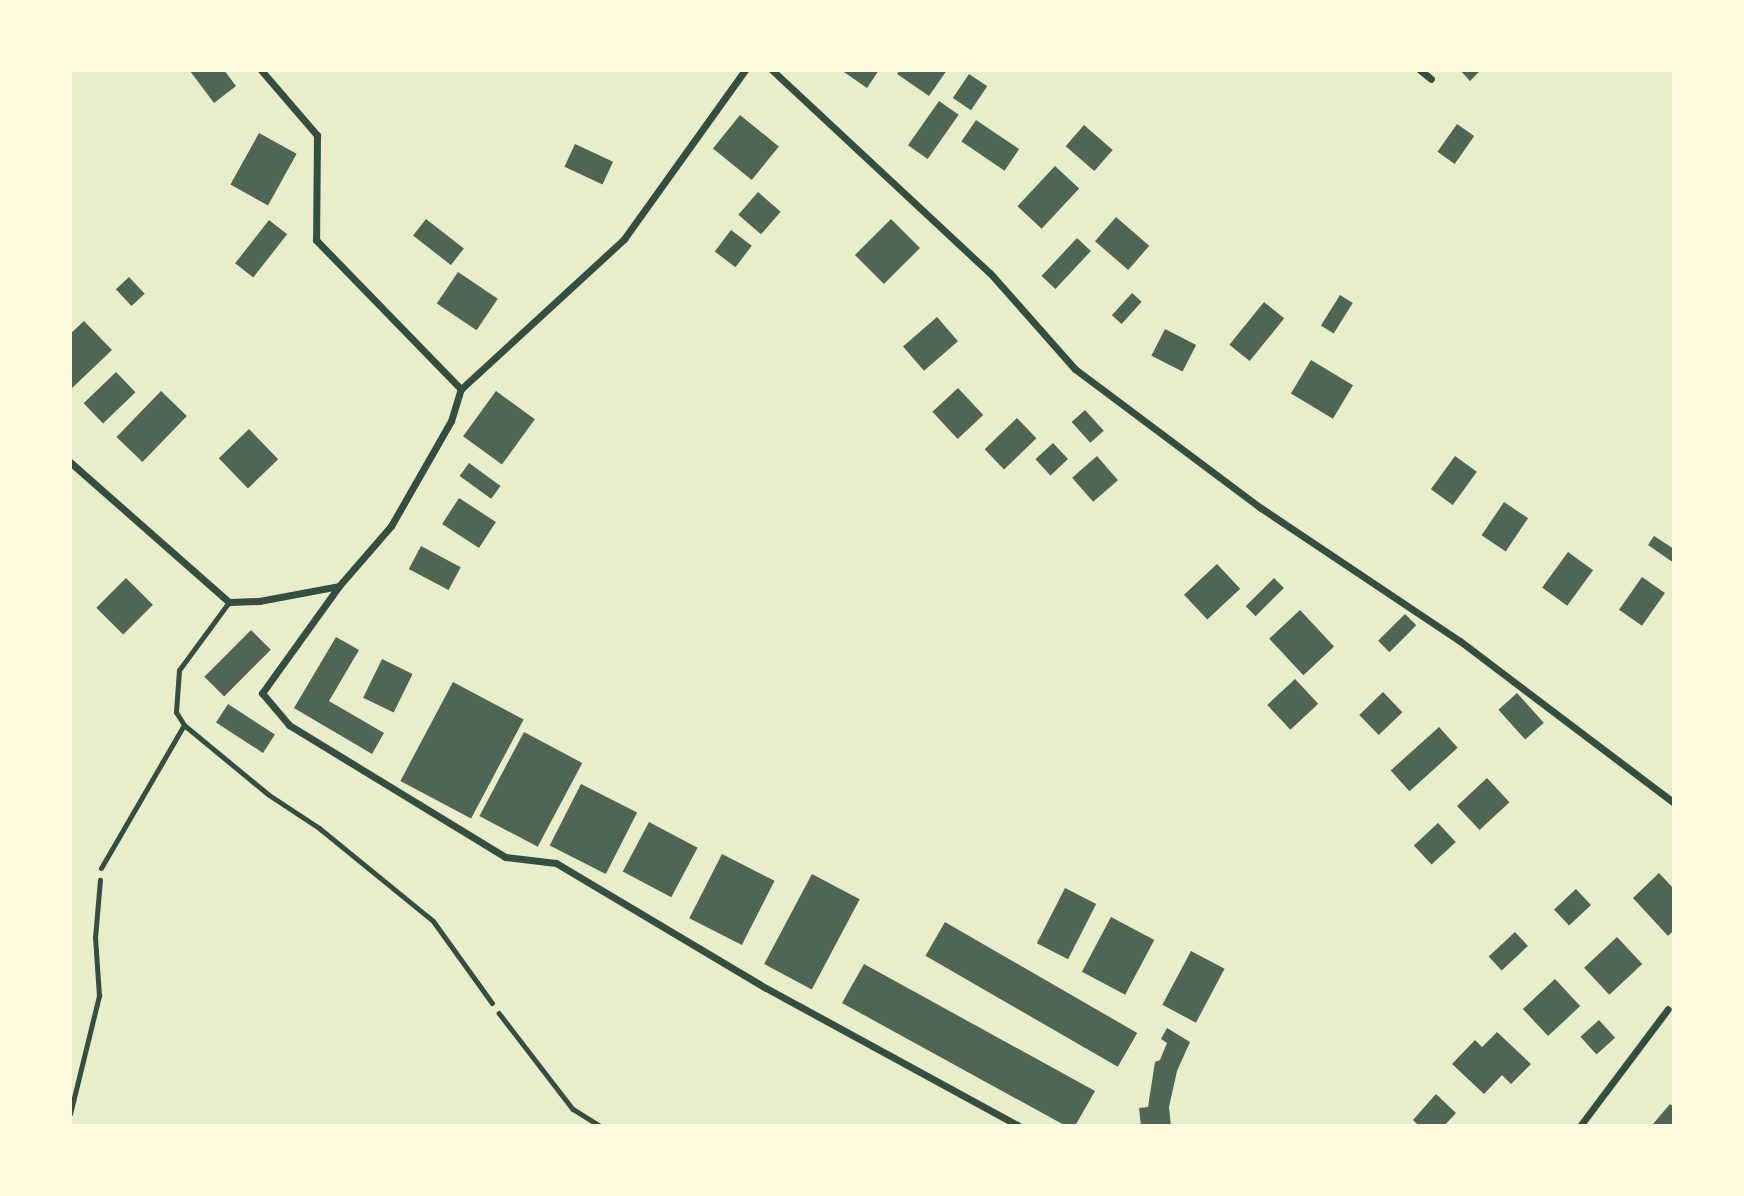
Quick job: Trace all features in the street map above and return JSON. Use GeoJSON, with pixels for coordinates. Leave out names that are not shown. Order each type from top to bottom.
{"type":"FeatureCollection","features":[{"type":"Feature","properties":{"kind":"street"},"geometry":{"type":"LineString","coordinates":[[261,70],[317,135],[316,240],[461,389]]}},
{"type":"Feature","properties":{"kind":"street"},"geometry":{"type":"LineString","coordinates":[[745,70],[624,239],[461,389],[451,421],[391,526],[338,586],[262,693],[289,725],[505,857],[555,863],[755,981],[1019,1126]]}},
{"type":"Feature","properties":{"kind":"street"},"geometry":{"type":"LineString","coordinates":[[772,70],[990,273],[1075,369],[1261,508],[1460,641],[1674,803]]}},
{"type":"Feature","properties":{"kind":"street"},"geometry":{"type":"LineString","coordinates":[[1420,70],[1431,79]]}},
{"type":"Feature","properties":{"kind":"street"},"geometry":{"type":"LineString","coordinates":[[70,462],[229,601],[260,601],[338,586]]}},
{"type":"Feature","properties":{"kind":"street"},"geometry":{"type":"LineString","coordinates":[[1580,1126],[1668,1009]]}},
{"type":"Feature","properties":{"kind":"lane"},"geometry":{"type":"LineString","coordinates":[[229,601],[179,670],[176,712],[184,725],[268,795],[319,828],[433,921],[492,1003]]}},
{"type":"Feature","properties":{"kind":"lane"},"geometry":{"type":"LineString","coordinates":[[101,869],[184,725]]}},
{"type":"Feature","properties":{"kind":"path"},"geometry":{"type":"LineString","coordinates":[[70,1114],[99,996],[95,938],[101,869]]}},
{"type":"Feature","properties":{"kind":"path"},"geometry":{"type":"LineString","coordinates":[[492,1003],[573,1109],[600,1126]]}},
{"type":"Feature","properties":{"kind":"building"},"geometry":{"type":"Polygon","coordinates":[[[224,70],[236,86],[214,103],[190,71],[224,70]]]}},
{"type":"Feature","properties":{"kind":"building"},"geometry":{"type":"Polygon","coordinates":[[[841,70],[879,70],[867,88],[841,70]]]}},
{"type":"Feature","properties":{"kind":"building"},"geometry":{"type":"Polygon","coordinates":[[[900,70],[947,70],[929,96],[897,74],[900,70]]]}},
{"type":"Feature","properties":{"kind":"building"},"geometry":{"type":"Polygon","coordinates":[[[1460,70],[1481,70],[1470,81],[1460,70]]]}},
{"type":"Feature","properties":{"kind":"building"},"geometry":{"type":"Polygon","coordinates":[[[969,74],[987,86],[971,110],[953,98],[969,74]]]}},
{"type":"Feature","properties":{"kind":"building"},"geometry":{"type":"Polygon","coordinates":[[[939,101],[959,115],[928,159],[908,145],[939,101]]]}},
{"type":"Feature","properties":{"kind":"building"},"geometry":{"type":"Polygon","coordinates":[[[740,115],[779,146],[752,180],[713,148],[740,115]]]}},
{"type":"Feature","properties":{"kind":"building"},"geometry":{"type":"Polygon","coordinates":[[[976,120],[1019,149],[1005,171],[961,142],[976,120]]]}},
{"type":"Feature","properties":{"kind":"building"},"geometry":{"type":"Polygon","coordinates":[[[1457,124],[1474,136],[1455,164],[1437,152],[1457,124]]]}},
{"type":"Feature","properties":{"kind":"building"},"geometry":{"type":"Polygon","coordinates":[[[1084,125],[1113,150],[1094,171],[1066,146],[1084,125]]]}},
{"type":"Feature","properties":{"kind":"building"},"geometry":{"type":"Polygon","coordinates":[[[259,133],[297,154],[268,205],[230,185],[259,133]]]}},
{"type":"Feature","properties":{"kind":"building"},"geometry":{"type":"Polygon","coordinates":[[[575,144],[613,162],[602,184],[564,167],[575,144]]]}},
{"type":"Feature","properties":{"kind":"building"},"geometry":{"type":"Polygon","coordinates":[[[1055,166],[1079,189],[1042,229],[1017,206],[1055,166]]]}},
{"type":"Feature","properties":{"kind":"building"},"geometry":{"type":"Polygon","coordinates":[[[758,192],[781,212],[761,234],[738,215],[758,192]]]}},
{"type":"Feature","properties":{"kind":"building"},"geometry":{"type":"Polygon","coordinates":[[[1116,217],[1149,246],[1128,270],[1095,241],[1116,217]]]}},
{"type":"Feature","properties":{"kind":"building"},"geometry":{"type":"Polygon","coordinates":[[[426,219],[464,249],[451,265],[413,236],[426,219]]]}},
{"type":"Feature","properties":{"kind":"building"},"geometry":{"type":"Polygon","coordinates":[[[891,219],[920,248],[884,284],[855,255],[891,219]]]}},
{"type":"Feature","properties":{"kind":"building"},"geometry":{"type":"Polygon","coordinates":[[[269,220],[287,234],[253,278],[235,263],[269,220]]]}},
{"type":"Feature","properties":{"kind":"building"},"geometry":{"type":"Polygon","coordinates":[[[731,230],[752,246],[736,267],[715,252],[731,230]]]}},
{"type":"Feature","properties":{"kind":"building"},"geometry":{"type":"Polygon","coordinates":[[[1077,238],[1091,251],[1055,289],[1042,276],[1077,238]]]}},
{"type":"Feature","properties":{"kind":"building"},"geometry":{"type":"Polygon","coordinates":[[[458,272],[498,299],[477,330],[437,304],[458,272]]]}},
{"type":"Feature","properties":{"kind":"building"},"geometry":{"type":"Polygon","coordinates":[[[129,277],[145,294],[132,306],[116,289],[129,277]]]}},
{"type":"Feature","properties":{"kind":"building"},"geometry":{"type":"Polygon","coordinates":[[[1132,293],[1142,302],[1122,324],[1112,315],[1132,293]]]}},
{"type":"Feature","properties":{"kind":"building"},"geometry":{"type":"Polygon","coordinates":[[[1340,295],[1353,303],[1334,333],[1321,326],[1340,295]]]}},
{"type":"Feature","properties":{"kind":"building"},"geometry":{"type":"Polygon","coordinates":[[[1264,302],[1284,318],[1250,361],[1229,345],[1264,302]]]}},
{"type":"Feature","properties":{"kind":"building"},"geometry":{"type":"Polygon","coordinates":[[[937,317],[958,341],[924,371],[903,347],[937,317]]]}},
{"type":"Feature","properties":{"kind":"building"},"geometry":{"type":"Polygon","coordinates":[[[84,321],[112,350],[70,390],[70,334],[84,321]]]}},
{"type":"Feature","properties":{"kind":"building"},"geometry":{"type":"Polygon","coordinates":[[[1165,329],[1196,345],[1183,372],[1151,356],[1165,329]]]}},
{"type":"Feature","properties":{"kind":"building"},"geometry":{"type":"Polygon","coordinates":[[[1311,360],[1353,385],[1333,419],[1291,393],[1311,360]]]}},
{"type":"Feature","properties":{"kind":"building"},"geometry":{"type":"Polygon","coordinates":[[[116,372],[135,392],[103,423],[84,403],[116,372]]]}},
{"type":"Feature","properties":{"kind":"building"},"geometry":{"type":"Polygon","coordinates":[[[958,388],[983,415],[958,439],[932,412],[958,388]]]}},
{"type":"Feature","properties":{"kind":"building"},"geometry":{"type":"Polygon","coordinates":[[[161,391],[187,416],[142,462],[117,437],[161,391]]]}},
{"type":"Feature","properties":{"kind":"building"},"geometry":{"type":"Polygon","coordinates":[[[496,391],[535,419],[502,465],[463,436],[496,391]]]}},
{"type":"Feature","properties":{"kind":"building"},"geometry":{"type":"Polygon","coordinates":[[[1085,410],[1104,431],[1090,443],[1072,422],[1085,410]]]}},
{"type":"Feature","properties":{"kind":"building"},"geometry":{"type":"Polygon","coordinates":[[[1017,418],[1036,438],[1004,469],[985,449],[1017,418]]]}},
{"type":"Feature","properties":{"kind":"building"},"geometry":{"type":"Polygon","coordinates":[[[249,429],[278,459],[248,488],[219,458],[249,429]]]}},
{"type":"Feature","properties":{"kind":"building"},"geometry":{"type":"Polygon","coordinates":[[[1053,443],[1068,459],[1050,475],[1035,459],[1053,443]]]}},
{"type":"Feature","properties":{"kind":"building"},"geometry":{"type":"Polygon","coordinates":[[[1097,456],[1118,480],[1093,502],[1072,478],[1097,456]]]}},
{"type":"Feature","properties":{"kind":"building"},"geometry":{"type":"Polygon","coordinates":[[[1455,456],[1477,472],[1453,505],[1431,489],[1455,456]]]}},
{"type":"Feature","properties":{"kind":"building"},"geometry":{"type":"Polygon","coordinates":[[[469,463],[501,486],[491,499],[460,476],[469,463]]]}},
{"type":"Feature","properties":{"kind":"building"},"geometry":{"type":"Polygon","coordinates":[[[459,498],[496,522],[479,548],[442,524],[459,498]]]}},
{"type":"Feature","properties":{"kind":"building"},"geometry":{"type":"Polygon","coordinates":[[[1504,502],[1528,518],[1506,551],[1482,535],[1504,502]]]}},
{"type":"Feature","properties":{"kind":"building"},"geometry":{"type":"Polygon","coordinates":[[[1654,536],[1674,549],[1674,563],[1648,545],[1654,536]]]}},
{"type":"Feature","properties":{"kind":"building"},"geometry":{"type":"Polygon","coordinates":[[[421,546],[461,567],[449,590],[409,569],[421,546]]]}},
{"type":"Feature","properties":{"kind":"building"},"geometry":{"type":"Polygon","coordinates":[[[1568,552],[1593,570],[1567,606],[1542,588],[1568,552]]]}},
{"type":"Feature","properties":{"kind":"building"},"geometry":{"type":"Polygon","coordinates":[[[1217,564],[1240,589],[1207,620],[1184,595],[1217,564]]]}},
{"type":"Feature","properties":{"kind":"building"},"geometry":{"type":"Polygon","coordinates":[[[1642,577],[1665,593],[1642,626],[1619,610],[1642,577]]]}},
{"type":"Feature","properties":{"kind":"building"},"geometry":{"type":"Polygon","coordinates":[[[126,578],[153,605],[123,635],[96,608],[126,578]]]}},
{"type":"Feature","properties":{"kind":"building"},"geometry":{"type":"Polygon","coordinates":[[[1274,578],[1284,588],[1256,616],[1246,606],[1274,578]]]}},
{"type":"Feature","properties":{"kind":"building"},"geometry":{"type":"Polygon","coordinates":[[[1300,610],[1334,647],[1303,675],[1269,639],[1300,610]]]}},
{"type":"Feature","properties":{"kind":"building"},"geometry":{"type":"Polygon","coordinates":[[[1405,614],[1416,625],[1389,652],[1378,641],[1405,614]]]}},
{"type":"Feature","properties":{"kind":"building"},"geometry":{"type":"Polygon","coordinates":[[[251,630],[271,650],[224,696],[204,677],[251,630]]]}},
{"type":"Feature","properties":{"kind":"building"},"geometry":{"type":"Polygon","coordinates":[[[336,637],[359,650],[329,701],[384,733],[372,754],[294,708],[336,637]]]}},
{"type":"Feature","properties":{"kind":"building"},"geometry":{"type":"Polygon","coordinates":[[[382,659],[413,674],[394,713],[363,698],[382,659]]]}},
{"type":"Feature","properties":{"kind":"building"},"geometry":{"type":"Polygon","coordinates":[[[1295,679],[1318,704],[1290,730],[1267,705],[1295,679]]]}},
{"type":"Feature","properties":{"kind":"building"},"geometry":{"type":"Polygon","coordinates":[[[453,682],[524,720],[471,818],[400,781],[453,682]]]}},
{"type":"Feature","properties":{"kind":"building"},"geometry":{"type":"Polygon","coordinates":[[[1383,692],[1402,712],[1379,735],[1359,715],[1383,692]]]}},
{"type":"Feature","properties":{"kind":"building"},"geometry":{"type":"Polygon","coordinates":[[[1517,693],[1544,723],[1525,739],[1498,710],[1517,693]]]}},
{"type":"Feature","properties":{"kind":"building"},"geometry":{"type":"Polygon","coordinates":[[[228,704],[275,734],[263,753],[216,722],[228,704]]]}},
{"type":"Feature","properties":{"kind":"building"},"geometry":{"type":"Polygon","coordinates":[[[1439,727],[1458,748],[1409,791],[1391,770],[1439,727]]]}},
{"type":"Feature","properties":{"kind":"building"},"geometry":{"type":"Polygon","coordinates":[[[524,732],[582,763],[538,847],[479,816],[524,732]]]}},
{"type":"Feature","properties":{"kind":"building"},"geometry":{"type":"Polygon","coordinates":[[[1487,778],[1510,802],[1480,830],[1457,806],[1487,778]]]}},
{"type":"Feature","properties":{"kind":"building"},"geometry":{"type":"Polygon","coordinates":[[[581,784],[637,813],[606,874],[550,845],[581,784]]]}},
{"type":"Feature","properties":{"kind":"building"},"geometry":{"type":"Polygon","coordinates":[[[649,822],[698,848],[671,897],[623,871],[649,822]]]}},
{"type":"Feature","properties":{"kind":"building"},"geometry":{"type":"Polygon","coordinates":[[[1438,823],[1456,842],[1432,865],[1414,846],[1438,823]]]}},
{"type":"Feature","properties":{"kind":"building"},"geometry":{"type":"Polygon","coordinates":[[[722,854],[775,881],[742,945],[689,918],[722,854]]]}},
{"type":"Feature","properties":{"kind":"building"},"geometry":{"type":"Polygon","coordinates":[[[1659,873],[1674,889],[1674,930],[1668,936],[1633,898],[1659,873]]]}},
{"type":"Feature","properties":{"kind":"building"},"geometry":{"type":"Polygon","coordinates":[[[812,874],[860,899],[812,989],[764,964],[812,874]]]}},
{"type":"Feature","properties":{"kind":"building"},"geometry":{"type":"Polygon","coordinates":[[[1065,888],[1096,904],[1068,959],[1037,943],[1065,888]]]}},
{"type":"Feature","properties":{"kind":"building"},"geometry":{"type":"Polygon","coordinates":[[[1576,889],[1591,905],[1569,926],[1554,909],[1576,889]]]}},
{"type":"Feature","properties":{"kind":"building"},"geometry":{"type":"Polygon","coordinates":[[[1111,917],[1154,940],[1125,995],[1082,972],[1111,917]]]}},
{"type":"Feature","properties":{"kind":"building"},"geometry":{"type":"Polygon","coordinates":[[[945,922],[1137,1033],[1118,1067],[926,956],[945,922]]]}},
{"type":"Feature","properties":{"kind":"building"},"geometry":{"type":"Polygon","coordinates":[[[1515,932],[1528,946],[1502,970],[1489,957],[1515,932]]]}},
{"type":"Feature","properties":{"kind":"building"},"geometry":{"type":"Polygon","coordinates":[[[1617,937],[1642,964],[1609,995],[1584,968],[1617,937]]]}},
{"type":"Feature","properties":{"kind":"building"},"geometry":{"type":"Polygon","coordinates":[[[1191,951],[1225,969],[1196,1023],[1162,1005],[1191,951]]]}},
{"type":"Feature","properties":{"kind":"building"},"geometry":{"type":"Polygon","coordinates":[[[864,964],[1095,1091],[1075,1126],[1066,1126],[842,1003],[864,964]]]}},
{"type":"Feature","properties":{"kind":"building"},"geometry":{"type":"Polygon","coordinates":[[[1555,979],[1580,1006],[1548,1036],[1523,1009],[1555,979]]]}},
{"type":"Feature","properties":{"kind":"building"},"geometry":{"type":"Polygon","coordinates":[[[1599,1020],[1615,1038],[1596,1055],[1580,1037],[1599,1020]]]}},
{"type":"Feature","properties":{"kind":"building"},"geometry":{"type":"Polygon","coordinates":[[[1167,1028],[1190,1042],[1177,1071],[1169,1107],[1171,1126],[1141,1126],[1139,1108],[1148,1107],[1155,1062],[1160,1060],[1167,1043],[1161,1039],[1167,1028]]]}},
{"type":"Feature","properties":{"kind":"building"},"geometry":{"type":"Polygon","coordinates":[[[1497,1032],[1531,1064],[1511,1084],[1502,1075],[1484,1094],[1452,1064],[1475,1040],[1482,1047],[1497,1032]]]}},
{"type":"Feature","properties":{"kind":"building"},"geometry":{"type":"Polygon","coordinates":[[[1436,1094],[1456,1113],[1444,1126],[1419,1126],[1413,1120],[1436,1094]]]}},
{"type":"Feature","properties":{"kind":"building"},"geometry":{"type":"Polygon","coordinates":[[[1670,1104],[1674,1107],[1674,1126],[1655,1126],[1653,1124],[1670,1104]]]}}]}
